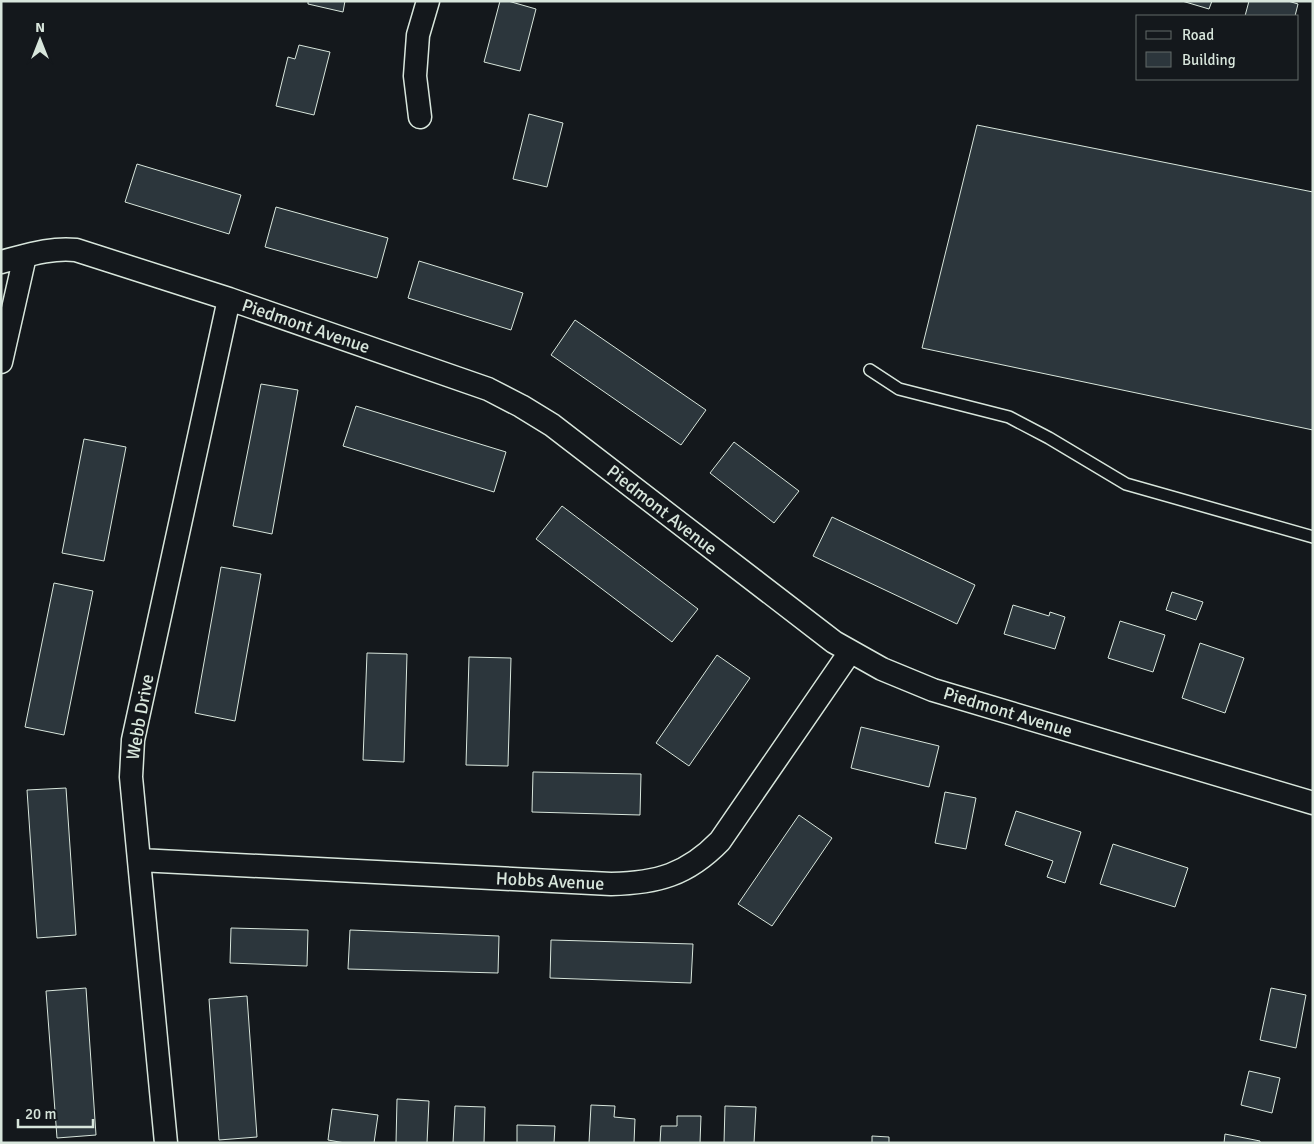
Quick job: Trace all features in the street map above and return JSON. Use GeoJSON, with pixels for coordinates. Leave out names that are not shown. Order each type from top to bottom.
{"type":"FeatureCollection","features":[{"type":"Feature","properties":{"kind":"street"},"geometry":{"type":"LineString","coordinates":[[420,117],[415,76],[418,35],[428,1]]}},
{"type":"Feature","properties":{"kind":"street","name":"Piedmont Avenue"},"geometry":{"type":"LineString","coordinates":[[1,262],[47,252],[68,249],[76,250],[229,299],[488,390],[521,406],[552,425],[834,642],[882,669],[933,690],[1313,803]]}},
{"type":"Feature","properties":{"kind":"street"},"geometry":{"type":"LineString","coordinates":[[1,362],[25,256]]}},
{"type":"Feature","properties":{"kind":"street","name":"Webb Drive"},"geometry":{"type":"LineString","coordinates":[[166,1143],[130,777],[133,740],[229,299]]}},
{"type":"Feature","properties":{"kind":"street","name":"Hobbs Avenue"},"geometry":{"type":"LineString","coordinates":[[139,860],[611,884],[641,883],[676,873],[707,854],[720,841],[850,652]]}},
{"type":"Feature","properties":{"kind":"lane"},"geometry":{"type":"LineString","coordinates":[[870,370],[899,389],[1009,417],[1126,484],[1313,537]]}},
{"type":"Feature","properties":{"kind":"building"},"geometry":{"type":"Polygon","coordinates":[[[308,1],[345,1],[343,12],[308,4],[308,1]]]}},
{"type":"Feature","properties":{"kind":"building"},"geometry":{"type":"Polygon","coordinates":[[[500,1],[508,1],[536,9],[520,71],[484,62],[500,1]]]}},
{"type":"Feature","properties":{"kind":"building"},"geometry":{"type":"Polygon","coordinates":[[[1182,1],[1212,1],[1209,9],[1182,1]]]}},
{"type":"Feature","properties":{"kind":"building"},"geometry":{"type":"Polygon","coordinates":[[[1249,1],[1288,1],[1298,4],[1295,15],[1245,15],[1249,1]]]}},
{"type":"Feature","properties":{"kind":"building"},"geometry":{"type":"Polygon","coordinates":[[[299,45],[330,52],[314,115],[276,106],[288,57],[295,59],[299,45]]]}},
{"type":"Feature","properties":{"kind":"building"},"geometry":{"type":"Polygon","coordinates":[[[529,114],[563,123],[547,187],[513,179],[529,114]]]}},
{"type":"Feature","properties":{"kind":"building"},"geometry":{"type":"Polygon","coordinates":[[[977,125],[1313,192],[1313,430],[922,348],[977,125]]]}},
{"type":"Feature","properties":{"kind":"building"},"geometry":{"type":"Polygon","coordinates":[[[137,164],[241,195],[229,234],[125,202],[137,164]]]}},
{"type":"Feature","properties":{"kind":"building"},"geometry":{"type":"Polygon","coordinates":[[[276,207],[388,238],[377,278],[265,247],[276,207]]]}},
{"type":"Feature","properties":{"kind":"building"},"geometry":{"type":"Polygon","coordinates":[[[419,261],[523,293],[511,330],[408,298],[419,261]]]}},
{"type":"Feature","properties":{"kind":"building"},"geometry":{"type":"Polygon","coordinates":[[[575,320],[706,410],[681,445],[551,355],[575,320]]]}},
{"type":"Feature","properties":{"kind":"building"},"geometry":{"type":"Polygon","coordinates":[[[261,384],[298,390],[272,534],[233,526],[261,384]]]}},
{"type":"Feature","properties":{"kind":"building"},"geometry":{"type":"Polygon","coordinates":[[[356,406],[506,452],[494,492],[343,446],[356,406]]]}},
{"type":"Feature","properties":{"kind":"building"},"geometry":{"type":"Polygon","coordinates":[[[84,439],[126,447],[104,561],[62,553],[84,439]]]}},
{"type":"Feature","properties":{"kind":"building"},"geometry":{"type":"Polygon","coordinates":[[[734,442],[799,491],[774,523],[710,473],[734,442]]]}},
{"type":"Feature","properties":{"kind":"building"},"geometry":{"type":"Polygon","coordinates":[[[562,506],[698,609],[672,642],[536,539],[562,506]]]}},
{"type":"Feature","properties":{"kind":"building"},"geometry":{"type":"Polygon","coordinates":[[[832,517],[975,585],[957,624],[813,556],[832,517]]]}},
{"type":"Feature","properties":{"kind":"building"},"geometry":{"type":"Polygon","coordinates":[[[221,567],[261,574],[235,721],[195,713],[221,567]]]}},
{"type":"Feature","properties":{"kind":"building"},"geometry":{"type":"Polygon","coordinates":[[[54,583],[93,591],[64,735],[25,727],[54,583]]]}},
{"type":"Feature","properties":{"kind":"building"},"geometry":{"type":"Polygon","coordinates":[[[1172,592],[1203,602],[1196,620],[1166,610],[1172,592]]]}},
{"type":"Feature","properties":{"kind":"building"},"geometry":{"type":"Polygon","coordinates":[[[1013,605],[1049,616],[1050,612],[1065,617],[1055,649],[1004,634],[1013,605]]]}},
{"type":"Feature","properties":{"kind":"building"},"geometry":{"type":"Polygon","coordinates":[[[1120,621],[1165,635],[1153,672],[1108,658],[1120,621]]]}},
{"type":"Feature","properties":{"kind":"building"},"geometry":{"type":"Polygon","coordinates":[[[1200,643],[1244,658],[1225,713],[1182,698],[1200,643]]]}},
{"type":"Feature","properties":{"kind":"building"},"geometry":{"type":"Polygon","coordinates":[[[367,653],[407,654],[404,762],[363,760],[367,653]]]}},
{"type":"Feature","properties":{"kind":"building"},"geometry":{"type":"Polygon","coordinates":[[[717,655],[750,678],[689,766],[656,743],[717,655]]]}},
{"type":"Feature","properties":{"kind":"building"},"geometry":{"type":"Polygon","coordinates":[[[469,657],[511,658],[508,766],[466,765],[469,657]]]}},
{"type":"Feature","properties":{"kind":"building"},"geometry":{"type":"Polygon","coordinates":[[[861,727],[939,746],[929,787],[851,768],[861,727]]]}},
{"type":"Feature","properties":{"kind":"building"},"geometry":{"type":"Polygon","coordinates":[[[533,772],[641,774],[640,815],[532,812],[533,772]]]}},
{"type":"Feature","properties":{"kind":"building"},"geometry":{"type":"Polygon","coordinates":[[[66,788],[76,935],[37,938],[27,790],[66,788]]]}},
{"type":"Feature","properties":{"kind":"building"},"geometry":{"type":"Polygon","coordinates":[[[945,792],[976,798],[966,849],[935,843],[945,792]]]}},
{"type":"Feature","properties":{"kind":"building"},"geometry":{"type":"Polygon","coordinates":[[[1016,811],[1081,832],[1065,883],[1047,877],[1053,861],[1005,845],[1016,811]]]}},
{"type":"Feature","properties":{"kind":"building"},"geometry":{"type":"Polygon","coordinates":[[[799,815],[832,838],[772,926],[738,904],[799,815]]]}},
{"type":"Feature","properties":{"kind":"building"},"geometry":{"type":"Polygon","coordinates":[[[1113,844],[1188,868],[1175,907],[1100,884],[1113,844]]]}},
{"type":"Feature","properties":{"kind":"building"},"geometry":{"type":"Polygon","coordinates":[[[231,928],[308,930],[307,966],[230,963],[231,928]]]}},
{"type":"Feature","properties":{"kind":"building"},"geometry":{"type":"Polygon","coordinates":[[[350,930],[499,936],[498,973],[348,969],[350,930]]]}},
{"type":"Feature","properties":{"kind":"building"},"geometry":{"type":"Polygon","coordinates":[[[551,940],[693,944],[691,983],[550,978],[551,940]]]}},
{"type":"Feature","properties":{"kind":"building"},"geometry":{"type":"Polygon","coordinates":[[[86,988],[96,1135],[57,1138],[46,991],[86,988]]]}},
{"type":"Feature","properties":{"kind":"building"},"geometry":{"type":"Polygon","coordinates":[[[1271,988],[1306,995],[1296,1048],[1260,1040],[1271,988]]]}},
{"type":"Feature","properties":{"kind":"building"},"geometry":{"type":"Polygon","coordinates":[[[247,996],[257,1137],[219,1140],[209,999],[247,996]]]}},
{"type":"Feature","properties":{"kind":"building"},"geometry":{"type":"Polygon","coordinates":[[[1249,1071],[1280,1078],[1272,1113],[1241,1105],[1249,1071]]]}},
{"type":"Feature","properties":{"kind":"building"},"geometry":{"type":"Polygon","coordinates":[[[397,1099],[429,1101],[427,1143],[396,1143],[397,1099]]]}},
{"type":"Feature","properties":{"kind":"building"},"geometry":{"type":"Polygon","coordinates":[[[591,1105],[615,1106],[614,1117],[635,1119],[634,1143],[589,1143],[591,1105]]]}},
{"type":"Feature","properties":{"kind":"building"},"geometry":{"type":"Polygon","coordinates":[[[455,1106],[485,1107],[484,1143],[453,1143],[455,1106]]]}},
{"type":"Feature","properties":{"kind":"building"},"geometry":{"type":"Polygon","coordinates":[[[725,1106],[756,1107],[754,1143],[724,1143],[725,1106]]]}},
{"type":"Feature","properties":{"kind":"building"},"geometry":{"type":"Polygon","coordinates":[[[332,1109],[378,1115],[374,1143],[345,1143],[328,1140],[332,1109]]]}},
{"type":"Feature","properties":{"kind":"building"},"geometry":{"type":"Polygon","coordinates":[[[677,1116],[701,1116],[700,1143],[660,1143],[661,1126],[677,1126],[677,1116]]]}},
{"type":"Feature","properties":{"kind":"building"},"geometry":{"type":"Polygon","coordinates":[[[517,1125],[555,1126],[554,1143],[517,1143],[517,1125]]]}},
{"type":"Feature","properties":{"kind":"building"},"geometry":{"type":"Polygon","coordinates":[[[1225,1134],[1260,1141],[1260,1143],[1224,1143],[1225,1134]]]}},
{"type":"Feature","properties":{"kind":"building"},"geometry":{"type":"Polygon","coordinates":[[[872,1136],[889,1137],[889,1143],[872,1143],[872,1136]]]}}]}
